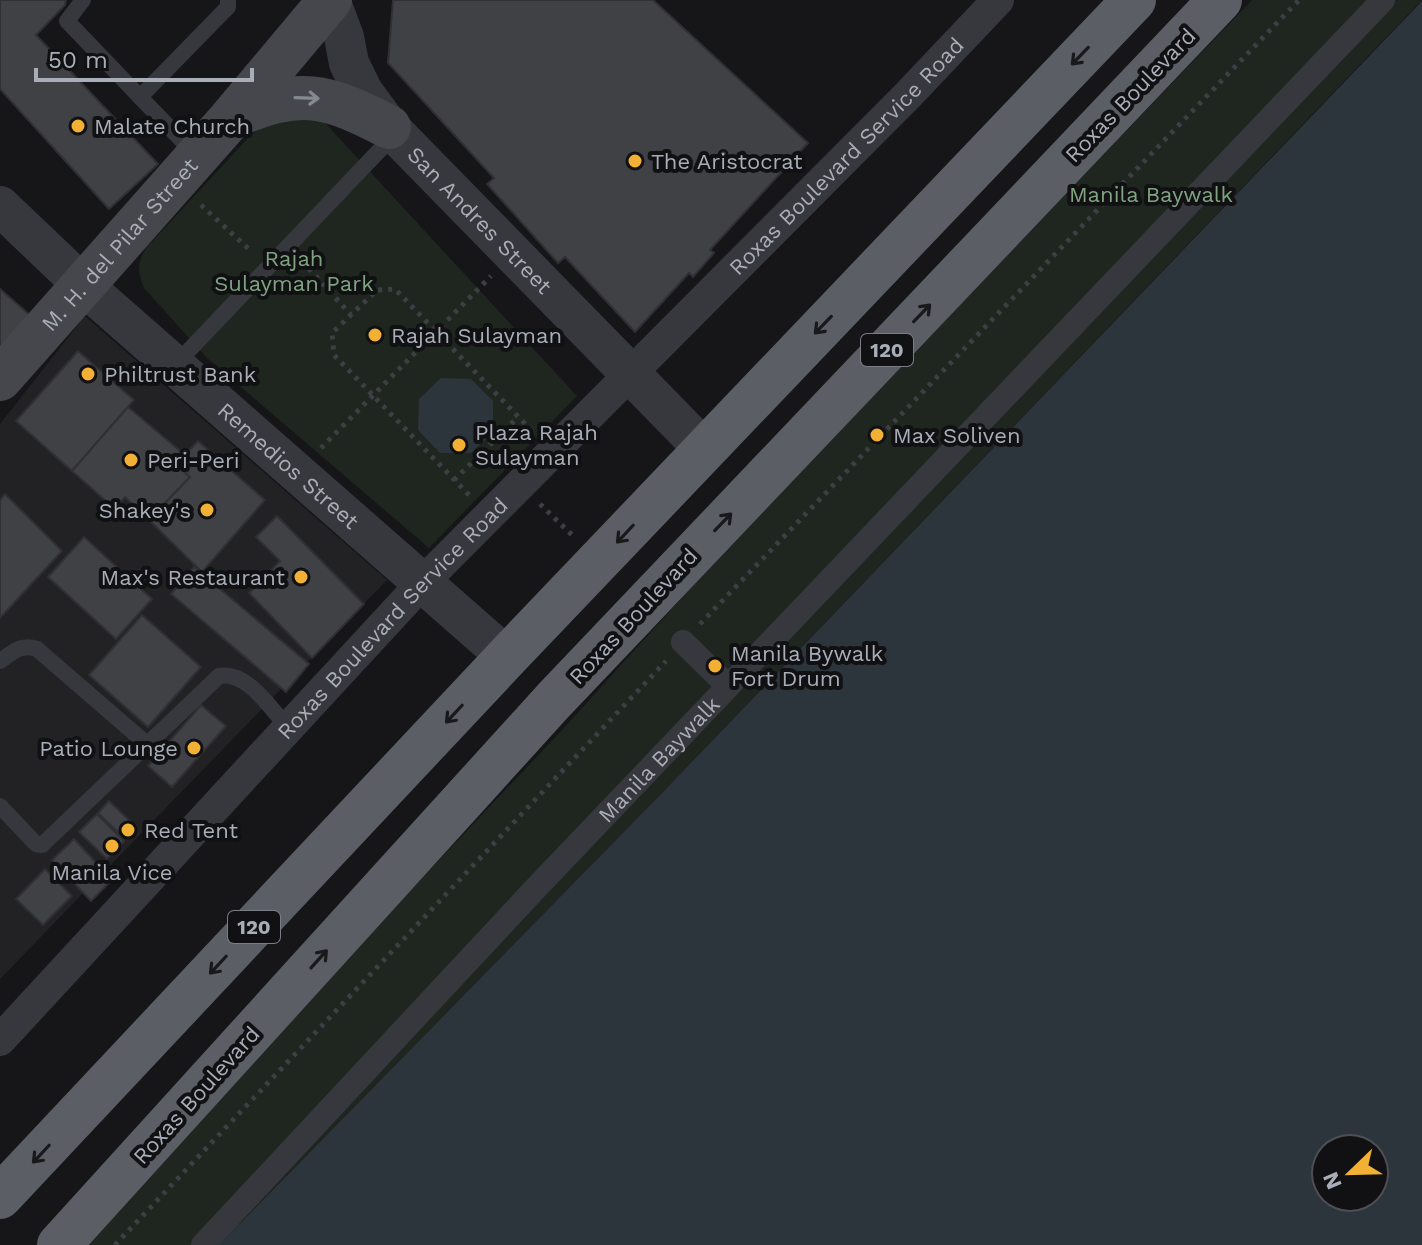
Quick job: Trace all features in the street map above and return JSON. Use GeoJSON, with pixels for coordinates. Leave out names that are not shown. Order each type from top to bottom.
{"type":"FeatureCollection","features":[{"type":"Feature","properties":{"kind":"highway","name":"120"},"geometry":{"type":"LineString","coordinates":[[0,1197],[704,449],[1134,0]]}},
{"type":"Feature","properties":{"kind":"highway","name":"Roxas Boulevard"},"geometry":{"type":"LineString","coordinates":[[59,1245],[554,700],[1220,0]]}},
{"type":"Feature","properties":{"kind":"main road","name":"M. H. del Pilar Street"},"geometry":{"type":"LineString","coordinates":[[0,379],[232,117],[330,0]]}},
{"type":"Feature","properties":{"kind":"main road"},"geometry":{"type":"LineString","coordinates":[[232,117],[265,103],[312,97],[335,102],[392,130]]}},
{"type":"Feature","properties":{"kind":"street","name":"San Andres Street"},"geometry":{"type":"LineString","coordinates":[[330,0],[344,37],[349,63],[363,92],[392,130],[704,449]]}},
{"type":"Feature","properties":{"kind":"street","name":"Roxas Boulevard Service Road"},"geometry":{"type":"LineString","coordinates":[[0,1040],[424,581],[908,95],[998,0]]}},
{"type":"Feature","properties":{"kind":"street","name":"Manila Baywalk"},"geometry":{"type":"LineString","coordinates":[[203,1245],[728,686],[1383,0]]}},
{"type":"Feature","properties":{"kind":"street","name":"Remedios Street"},"geometry":{"type":"LineString","coordinates":[[0,206],[84,286],[424,581],[507,657]]}},
{"type":"Feature","properties":{"kind":"street"},"geometry":{"type":"LineString","coordinates":[[683,642],[728,686]]}},
{"type":"Feature","properties":{"kind":"lane"},"geometry":{"type":"LineString","coordinates":[[83,0],[67,21],[140,97],[186,169]]}},
{"type":"Feature","properties":{"kind":"lane"},"geometry":{"type":"LineString","coordinates":[[140,97],[228,7],[228,0]]}},
{"type":"Feature","properties":{"kind":"lane"},"geometry":{"type":"LineString","coordinates":[[175,365],[392,130]]}},
{"type":"Feature","properties":{"kind":"lane"},"geometry":{"type":"LineString","coordinates":[[0,661],[21,647],[37,649],[148,745]]}},
{"type":"Feature","properties":{"kind":"lane"},"geometry":{"type":"LineString","coordinates":[[3,814],[36,844],[42,845],[219,676],[239,678],[288,728]]}},
{"type":"Feature","properties":{"kind":"path"},"geometry":{"type":"LineString","coordinates":[[115,1245],[683,642],[1299,0]]}},
{"type":"Feature","properties":{"kind":"path"},"geometry":{"type":"LineString","coordinates":[[186,169],[268,266]]}},
{"type":"Feature","properties":{"kind":"path"},"geometry":{"type":"LineString","coordinates":[[288,246],[351,315]]}},
{"type":"Feature","properties":{"kind":"path"},"geometry":{"type":"LineString","coordinates":[[298,472],[512,254]]}},
{"type":"Feature","properties":{"kind":"path"},"geometry":{"type":"LineString","coordinates":[[467,493],[334,355],[332,333],[377,290],[395,289],[529,429]]}},
{"type":"Feature","properties":{"kind":"path"},"geometry":{"type":"LineString","coordinates":[[454,480],[518,417]]}},
{"type":"Feature","properties":{"kind":"shaded area"},"geometry":{"type":"Polygon","coordinates":[[[1422,1],[1422,1245],[219,1245],[660,795],[1422,1]]]}},
{"type":"Feature","properties":{"kind":"shaded area"},"geometry":{"type":"Polygon","coordinates":[[[85,316],[387,580],[0,979],[0,424],[85,316]]]}},
{"type":"Feature","properties":{"kind":"shaded area"},"geometry":{"type":"Polygon","coordinates":[[[441,378],[471,379],[493,401],[493,432],[471,453],[440,453],[418,430],[419,399],[441,378]]]}},
{"type":"Feature","properties":{"kind":"green space","name":"Manila Baywalk"},"geometry":{"type":"Polygon","coordinates":[[[1252,0],[1422,0],[660,795],[219,1245],[75,1245],[563,729],[756,516],[1252,0]]]}},
{"type":"Feature","properties":{"kind":"green space","name":"Rajah Sulayman Park"},"geometry":{"type":"Polygon","coordinates":[[[316,113],[577,396],[429,548],[207,358],[144,288],[140,277],[141,257],[147,247],[250,136],[273,116],[316,113]]]}},
{"type":"Feature","properties":{"kind":"building","name":"Malate Church"},"geometry":{"type":"Polygon","coordinates":[[[0,0],[66,0],[65,5],[36,35],[158,164],[109,209],[0,89],[0,0]]]}},
{"type":"Feature","properties":{"kind":"building","name":"The Aristocrat"},"geometry":{"type":"Polygon","coordinates":[[[393,0],[653,0],[808,143],[710,250],[714,253],[693,277],[689,273],[635,332],[565,257],[558,263],[487,184],[494,178],[388,63],[393,0]]]}},
{"type":"Feature","properties":{"kind":"building"},"geometry":{"type":"Polygon","coordinates":[[[0,289],[38,322],[0,365],[0,289]]]}},
{"type":"Feature","properties":{"kind":"building"},"geometry":{"type":"Polygon","coordinates":[[[78,351],[134,400],[72,471],[16,421],[78,351]]]}},
{"type":"Feature","properties":{"kind":"building","name":"Peri-Peri"},"geometry":{"type":"Polygon","coordinates":[[[128,407],[185,455],[176,464],[190,477],[149,520],[125,497],[115,509],[72,471],[128,407]]]}},
{"type":"Feature","properties":{"kind":"building","name":"Shakey's"},"geometry":{"type":"Polygon","coordinates":[[[198,441],[265,500],[202,572],[149,520],[190,477],[176,464],[198,441]]]}},
{"type":"Feature","properties":{"kind":"building"},"geometry":{"type":"Polygon","coordinates":[[[5,494],[62,551],[0,618],[0,500],[5,494]]]}},
{"type":"Feature","properties":{"kind":"building","name":"Max's Restaurant"},"geometry":{"type":"Polygon","coordinates":[[[277,516],[364,604],[312,658],[249,593],[280,561],[256,537],[277,516]]]}},
{"type":"Feature","properties":{"kind":"building"},"geometry":{"type":"Polygon","coordinates":[[[84,537],[152,599],[116,639],[48,577],[84,537]]]}},
{"type":"Feature","properties":{"kind":"building"},"geometry":{"type":"Polygon","coordinates":[[[194,567],[309,664],[286,692],[171,594],[194,567]]]}},
{"type":"Feature","properties":{"kind":"building"},"geometry":{"type":"Polygon","coordinates":[[[142,615],[201,667],[148,727],[89,675],[142,615]]]}},
{"type":"Feature","properties":{"kind":"building"},"geometry":{"type":"Polygon","coordinates":[[[201,705],[226,726],[172,787],[148,766],[201,705]]]}},
{"type":"Feature","properties":{"kind":"building"},"geometry":{"type":"Polygon","coordinates":[[[109,801],[135,826],[124,838],[98,813],[109,801]]]}},
{"type":"Feature","properties":{"kind":"building"},"geometry":{"type":"Polygon","coordinates":[[[97,814],[124,841],[107,859],[79,832],[97,814]]]}},
{"type":"Feature","properties":{"kind":"building"},"geometry":{"type":"Polygon","coordinates":[[[74,839],[112,880],[91,901],[52,860],[74,839]]]}},
{"type":"Feature","properties":{"kind":"building"},"geometry":{"type":"Polygon","coordinates":[[[45,869],[72,896],[43,925],[16,899],[45,869]]]}},
{"type":"Feature","properties":{"kind":"place","name":"Malate Church"},"geometry":{"type":"Point","coordinates":[78,126]}},
{"type":"Feature","properties":{"kind":"place","name":"The Aristocrat"},"geometry":{"type":"Point","coordinates":[635,161]}},
{"type":"Feature","properties":{"kind":"place","name":"Rajah Sulayman"},"geometry":{"type":"Point","coordinates":[375,335]}},
{"type":"Feature","properties":{"kind":"place","name":"Philtrust Bank"},"geometry":{"type":"Point","coordinates":[88,374]}},
{"type":"Feature","properties":{"kind":"place","name":"Max Soliven"},"geometry":{"type":"Point","coordinates":[877,435]}},
{"type":"Feature","properties":{"kind":"place","name":"Plaza Rajah Sulayman"},"geometry":{"type":"Point","coordinates":[459,445]}},
{"type":"Feature","properties":{"kind":"place","name":"Peri-Peri"},"geometry":{"type":"Point","coordinates":[131,460]}},
{"type":"Feature","properties":{"kind":"place","name":"Shakey's"},"geometry":{"type":"Point","coordinates":[207,510]}},
{"type":"Feature","properties":{"kind":"place","name":"Max's Restaurant"},"geometry":{"type":"Point","coordinates":[301,577]}},
{"type":"Feature","properties":{"kind":"place","name":"Manila Bywalk Fort Drum"},"geometry":{"type":"Point","coordinates":[715,666]}},
{"type":"Feature","properties":{"kind":"place","name":"Patio Lounge"},"geometry":{"type":"Point","coordinates":[194,748]}},
{"type":"Feature","properties":{"kind":"place","name":"Red Tent"},"geometry":{"type":"Point","coordinates":[128,830]}},
{"type":"Feature","properties":{"kind":"place","name":"Manila Vice"},"geometry":{"type":"Point","coordinates":[112,846]}}]}
